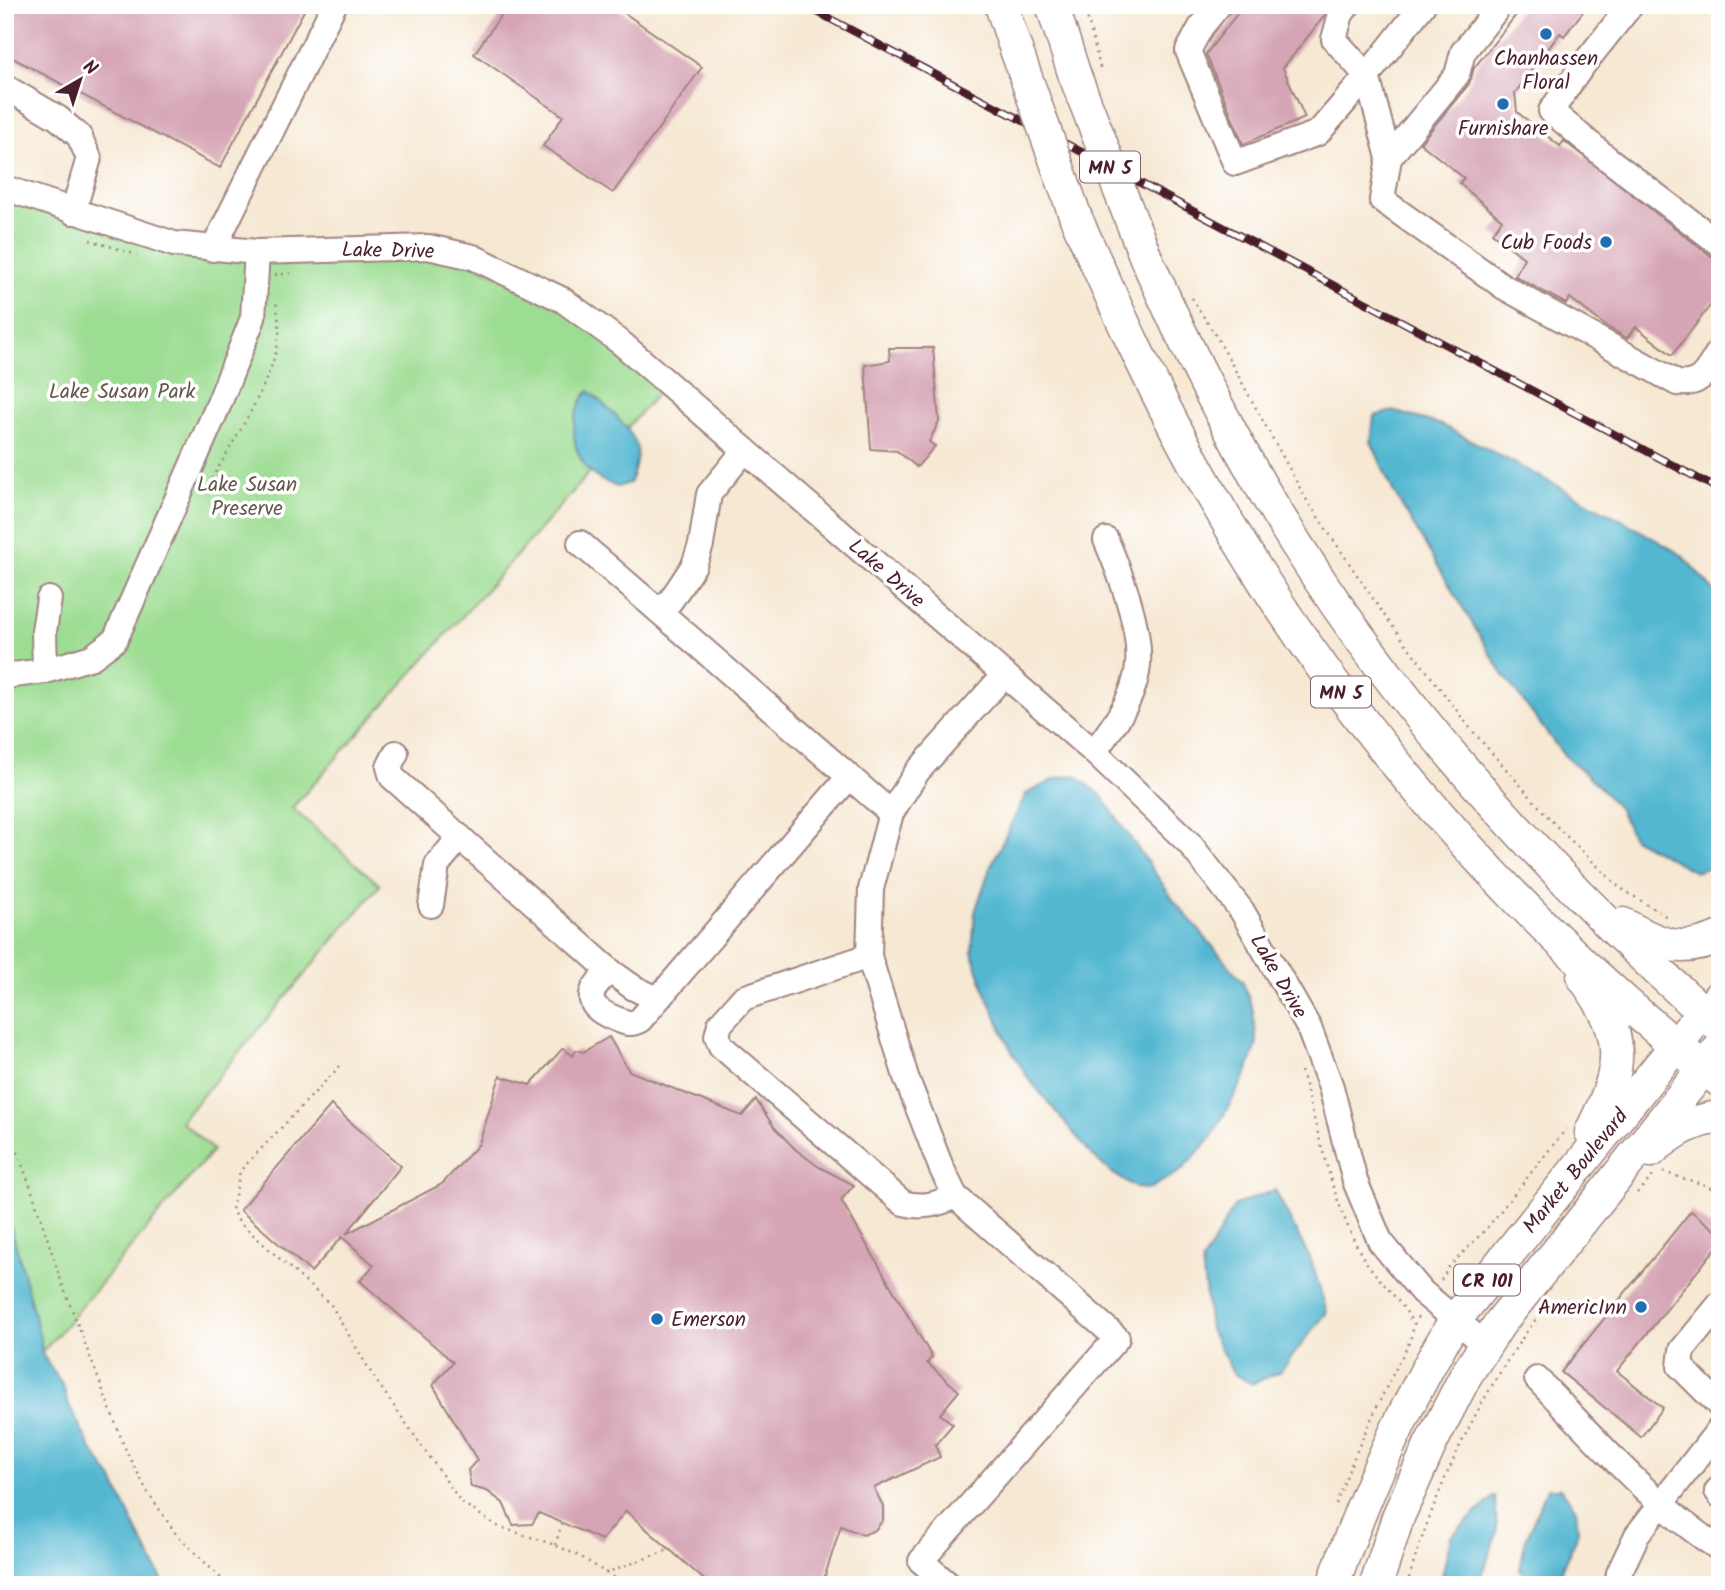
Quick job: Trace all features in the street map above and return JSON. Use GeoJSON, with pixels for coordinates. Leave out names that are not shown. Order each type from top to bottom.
{"type":"FeatureCollection","features":[{"type":"Feature","properties":{"kind":"main road","name":"MN 5"},"geometry":{"type":"LineString","coordinates":[[1001,5],[1076,218],[1122,323],[1208,489],[1267,586],[1346,699],[1486,866],[1549,932],[1676,1045],[1715,1066]]}},
{"type":"Feature","properties":{"kind":"main road","name":"MN 5"},"geometry":{"type":"LineString","coordinates":[[1052,5],[1088,75],[1146,258],[1178,328],[1268,499],[1327,590],[1370,651],[1483,792],[1577,891],[1714,1009]]}},
{"type":"Feature","properties":{"kind":"main road"},"geometry":{"type":"LineString","coordinates":[[1577,891],[1616,921],[1668,944],[1689,947],[1720,937]]}},
{"type":"Feature","properties":{"kind":"main road"},"geometry":{"type":"LineString","coordinates":[[1549,932],[1605,1011],[1613,1027],[1618,1051],[1617,1066],[1604,1106],[1568,1179]]}},
{"type":"Feature","properties":{"kind":"main road","name":"Market Boulevard"},"geometry":{"type":"LineString","coordinates":[[1333,1585],[1381,1462],[1424,1373],[1455,1320],[1676,1045],[1714,1009]]}},
{"type":"Feature","properties":{"kind":"main road","name":"Market Boulevard"},"geometry":{"type":"LineString","coordinates":[[1376,1585],[1398,1517],[1431,1443],[1466,1375],[1500,1323],[1624,1188],[1715,1066]]}},
{"type":"Feature","properties":{"kind":"main road"},"geometry":{"type":"LineString","coordinates":[[1624,1188],[1681,1128],[1697,1120],[1720,1117]]}},
{"type":"Feature","properties":{"kind":"street"},"geometry":{"type":"LineString","coordinates":[[213,249],[334,5]]}},
{"type":"Feature","properties":{"kind":"street"},"geometry":{"type":"LineString","coordinates":[[1219,5],[1201,27],[1188,51],[1235,163],[1318,133],[1423,5]]}},
{"type":"Feature","properties":{"kind":"street"},"geometry":{"type":"LineString","coordinates":[[1348,5],[1341,14],[1334,39],[1367,76],[1390,159],[1382,200],[1504,287],[1677,383],[1690,384],[1700,379],[1720,350]]}},
{"type":"Feature","properties":{"kind":"street"},"geometry":{"type":"LineString","coordinates":[[1390,159],[1457,75],[1462,52],[1500,5]]}},
{"type":"Feature","properties":{"kind":"street"},"geometry":{"type":"LineString","coordinates":[[1631,5],[1583,65],[1551,111],[1608,159],[1720,244]]}},
{"type":"Feature","properties":{"kind":"street"},"geometry":{"type":"LineString","coordinates":[[5,87],[58,118],[79,136],[89,158],[74,212]]}},
{"type":"Feature","properties":{"kind":"street","name":"Lake Drive"},"geometry":{"type":"LineString","coordinates":[[5,188],[174,244],[213,249],[256,263],[428,247],[473,257],[563,300],[620,342],[1094,752],[1189,843],[1242,911],[1309,1028],[1331,1087],[1355,1181],[1380,1241],[1429,1298],[1486,1345]]}},
{"type":"Feature","properties":{"kind":"street"},"geometry":{"type":"LineString","coordinates":[[5,676],[45,671],[92,657],[115,640],[218,406],[253,318],[256,263]]}},
{"type":"Feature","properties":{"kind":"street"},"geometry":{"type":"LineString","coordinates":[[660,612],[694,565],[701,545],[709,494],[745,450]]}},
{"type":"Feature","properties":{"kind":"street"},"geometry":{"type":"LineString","coordinates":[[1094,752],[1130,696],[1137,674],[1137,640],[1123,582],[1106,540]]}},
{"type":"Feature","properties":{"kind":"street"},"geometry":{"type":"LineString","coordinates":[[580,543],[891,813]]}},
{"type":"Feature","properties":{"kind":"street"},"geometry":{"type":"LineString","coordinates":[[45,671],[44,631],[49,599]]}},
{"type":"Feature","properties":{"kind":"street"},"geometry":{"type":"LineString","coordinates":[[948,1585],[921,1561],[1117,1338],[955,1196],[906,1077],[869,956],[871,889],[891,813],[917,772],[1004,675]]}},
{"type":"Feature","properties":{"kind":"street"},"geometry":{"type":"LineString","coordinates":[[396,753],[389,767],[393,777],[610,971],[634,988],[657,999]]}},
{"type":"Feature","properties":{"kind":"street"},"geometry":{"type":"LineString","coordinates":[[610,971],[591,994],[594,1007],[599,1013],[628,1023],[640,1020],[849,777]]}},
{"type":"Feature","properties":{"kind":"street"},"geometry":{"type":"LineString","coordinates":[[431,905],[437,865],[460,837]]}},
{"type":"Feature","properties":{"kind":"street"},"geometry":{"type":"LineString","coordinates":[[869,956],[743,998],[720,1024],[717,1036],[721,1046],[903,1203],[918,1207],[941,1203],[955,1196]]}},
{"type":"Feature","properties":{"kind":"street"},"geometry":{"type":"LineString","coordinates":[[1720,1304],[1682,1350],[1679,1358],[1680,1366],[1720,1406]]}},
{"type":"Feature","properties":{"kind":"street"},"geometry":{"type":"LineString","coordinates":[[1537,1379],[1631,1476],[1720,1549]]}},
{"type":"Feature","properties":{"kind":"street"},"geometry":{"type":"LineString","coordinates":[[1616,1585],[1637,1535],[1720,1428]]}},
{"type":"Feature","properties":{"kind":"street"},"geometry":{"type":"LineString","coordinates":[[1720,1488],[1717,1491],[1720,1494]]}},
{"type":"Feature","properties":{"kind":"path"},"geometry":{"type":"LineString","coordinates":[[1084,5],[1088,75]]}},
{"type":"Feature","properties":{"kind":"path"},"geometry":{"type":"LineString","coordinates":[[89,239],[124,252],[148,257]]}},
{"type":"Feature","properties":{"kind":"path"},"geometry":{"type":"LineString","coordinates":[[256,263],[293,273]]}},
{"type":"Feature","properties":{"kind":"path"},"geometry":{"type":"LineString","coordinates":[[1190,295],[1219,341],[1306,499],[1391,625],[1471,728],[1558,828],[1619,887],[1675,923],[1683,932],[1689,947]]}},
{"type":"Feature","properties":{"kind":"path"},"geometry":{"type":"LineString","coordinates":[[340,1066],[240,1171],[232,1210],[239,1222],[331,1305],[373,1376],[461,1502],[496,1526],[555,1545],[625,1585]]}},
{"type":"Feature","properties":{"kind":"path"},"geometry":{"type":"LineString","coordinates":[[1300,1067],[1330,1183],[1360,1253],[1406,1308],[1413,1324],[1449,1267],[1487,1228],[1570,1124]]}},
{"type":"Feature","properties":{"kind":"path"},"geometry":{"type":"LineString","coordinates":[[5,1119],[65,1293],[125,1448],[147,1490],[176,1534],[228,1585]]}},
{"type":"Feature","properties":{"kind":"path"},"geometry":{"type":"LineString","coordinates":[[1624,1188],[1659,1169],[1667,1174],[1708,1186],[1720,1195]]}},
{"type":"Feature","properties":{"kind":"path"},"geometry":{"type":"LineString","coordinates":[[1407,1585],[1437,1496],[1463,1437],[1493,1383],[1538,1316]]}},
{"type":"Feature","properties":{"kind":"path"},"geometry":{"type":"LineString","coordinates":[[555,1545],[562,1524]]}},
{"type":"Feature","properties":{"kind":"path"},"geometry":{"type":"LineString","coordinates":[[605,1573],[670,1550]]}},
{"type":"Feature","properties":{"kind":"green space","name":"Lake Susan Preserve"},"geometry":{"type":"Polygon","coordinates":[[[5,188],[174,244],[428,247],[563,300],[666,383],[292,808],[380,885],[181,1121],[213,1150],[41,1354],[5,1210],[5,188]]]}},
{"type":"Feature","properties":{"kind":"water"},"geometry":{"type":"Polygon","coordinates":[[[589,391],[616,416],[633,438],[637,455],[630,483],[617,487],[603,481],[587,469],[580,458],[574,423],[582,400],[589,391]]]}},
{"type":"Feature","properties":{"kind":"water"},"geometry":{"type":"Polygon","coordinates":[[[1393,411],[1442,425],[1620,519],[1682,555],[1720,598],[1720,864],[1695,872],[1633,838],[1619,809],[1596,783],[1562,753],[1502,673],[1393,491],[1371,441],[1374,416],[1393,411]]]}},
{"type":"Feature","properties":{"kind":"water"},"geometry":{"type":"Polygon","coordinates":[[[1075,775],[1100,794],[1175,902],[1243,982],[1253,1011],[1257,1044],[1247,1073],[1211,1138],[1181,1171],[1149,1189],[1136,1188],[1109,1171],[1090,1153],[1028,1078],[1009,1046],[985,991],[972,952],[975,912],[990,868],[1026,794],[1057,778],[1075,775]]]}},
{"type":"Feature","properties":{"kind":"water"},"geometry":{"type":"Polygon","coordinates":[[[1275,1190],[1312,1263],[1327,1312],[1280,1372],[1252,1384],[1234,1374],[1210,1330],[1202,1263],[1235,1205],[1275,1190]]]}},
{"type":"Feature","properties":{"kind":"water"},"geometry":{"type":"Polygon","coordinates":[[[5,1204],[41,1341],[42,1354],[63,1386],[68,1403],[90,1447],[113,1480],[165,1585],[5,1585],[5,1204]]]}},
{"type":"Feature","properties":{"kind":"water"},"geometry":{"type":"Polygon","coordinates":[[[1547,1488],[1561,1488],[1576,1509],[1578,1531],[1559,1578],[1537,1581],[1520,1570],[1525,1542],[1547,1488]]]}},
{"type":"Feature","properties":{"kind":"water"},"geometry":{"type":"Polygon","coordinates":[[[1495,1496],[1497,1532],[1479,1585],[1440,1585],[1451,1536],[1495,1496]]]}},
{"type":"Feature","properties":{"kind":"building"},"geometry":{"type":"Polygon","coordinates":[[[5,5],[307,5],[220,168],[5,54],[5,5]]]}},
{"type":"Feature","properties":{"kind":"building"},"geometry":{"type":"Polygon","coordinates":[[[508,5],[613,5],[702,67],[613,193],[543,146],[563,116],[474,54],[508,5]]]}},
{"type":"Feature","properties":{"kind":"building"},"geometry":{"type":"Polygon","coordinates":[[[1244,5],[1329,5],[1325,15],[1283,68],[1305,118],[1243,144],[1206,54],[1244,5]]]}},
{"type":"Feature","properties":{"kind":"building","name":"Cub Foods"},"geometry":{"type":"Polygon","coordinates":[[[1524,5],[1588,5],[1564,36],[1560,33],[1515,93],[1517,112],[1560,146],[1564,141],[1711,256],[1720,259],[1720,293],[1672,355],[1636,327],[1627,338],[1607,327],[1570,298],[1566,304],[1515,276],[1524,258],[1492,233],[1502,220],[1459,183],[1464,178],[1420,143],[1469,84],[1474,68],[1524,5]]]}},
{"type":"Feature","properties":{"kind":"building"},"geometry":{"type":"Polygon","coordinates":[[[889,348],[933,348],[939,421],[929,442],[935,446],[917,467],[897,451],[871,449],[865,365],[890,361],[889,348]]]}},
{"type":"Feature","properties":{"kind":"building","name":"Emerson"},"geometry":{"type":"Polygon","coordinates":[[[609,1037],[629,1071],[742,1116],[756,1100],[774,1127],[795,1149],[819,1167],[854,1185],[841,1200],[932,1357],[927,1363],[959,1391],[940,1414],[953,1424],[935,1445],[940,1457],[874,1488],[883,1506],[883,1520],[875,1530],[863,1535],[841,1526],[822,1585],[710,1585],[626,1511],[602,1540],[539,1513],[532,1524],[513,1525],[503,1503],[487,1491],[471,1487],[468,1470],[477,1460],[433,1385],[453,1362],[360,1281],[374,1265],[342,1237],[311,1272],[240,1210],[331,1105],[401,1166],[346,1234],[442,1184],[479,1144],[500,1076],[530,1085],[563,1048],[573,1056],[576,1050],[583,1052],[609,1037]]]}},
{"type":"Feature","properties":{"kind":"building","name":"AmericInn"},"geometry":{"type":"Polygon","coordinates":[[[1691,1211],[1720,1234],[1720,1243],[1617,1371],[1663,1408],[1641,1437],[1561,1372],[1691,1211]]]}},
{"type":"Feature","properties":{"kind":"railway"},"geometry":{"type":"LineString","coordinates":[[804,5],[1720,490]]}},
{"type":"Feature","properties":{"kind":"place","name":"Chanhassen Floral"},"geometry":{"type":"Point","coordinates":[1546,34]}},
{"type":"Feature","properties":{"kind":"place","name":"Furnishare"},"geometry":{"type":"Point","coordinates":[1503,104]}},
{"type":"Feature","properties":{"kind":"place","name":"Cub Foods"},"geometry":{"type":"Point","coordinates":[1606,242]}},
{"type":"Feature","properties":{"kind":"place","name":"AmericInn"},"geometry":{"type":"Point","coordinates":[1641,1307]}},
{"type":"Feature","properties":{"kind":"place","name":"Emerson"},"geometry":{"type":"Point","coordinates":[657,1319]}},
{"type":"Feature","properties":{"kind":"park label","name":"Lake Susan Park"},"geometry":{"type":"Point","coordinates":[122,391]}}]}
